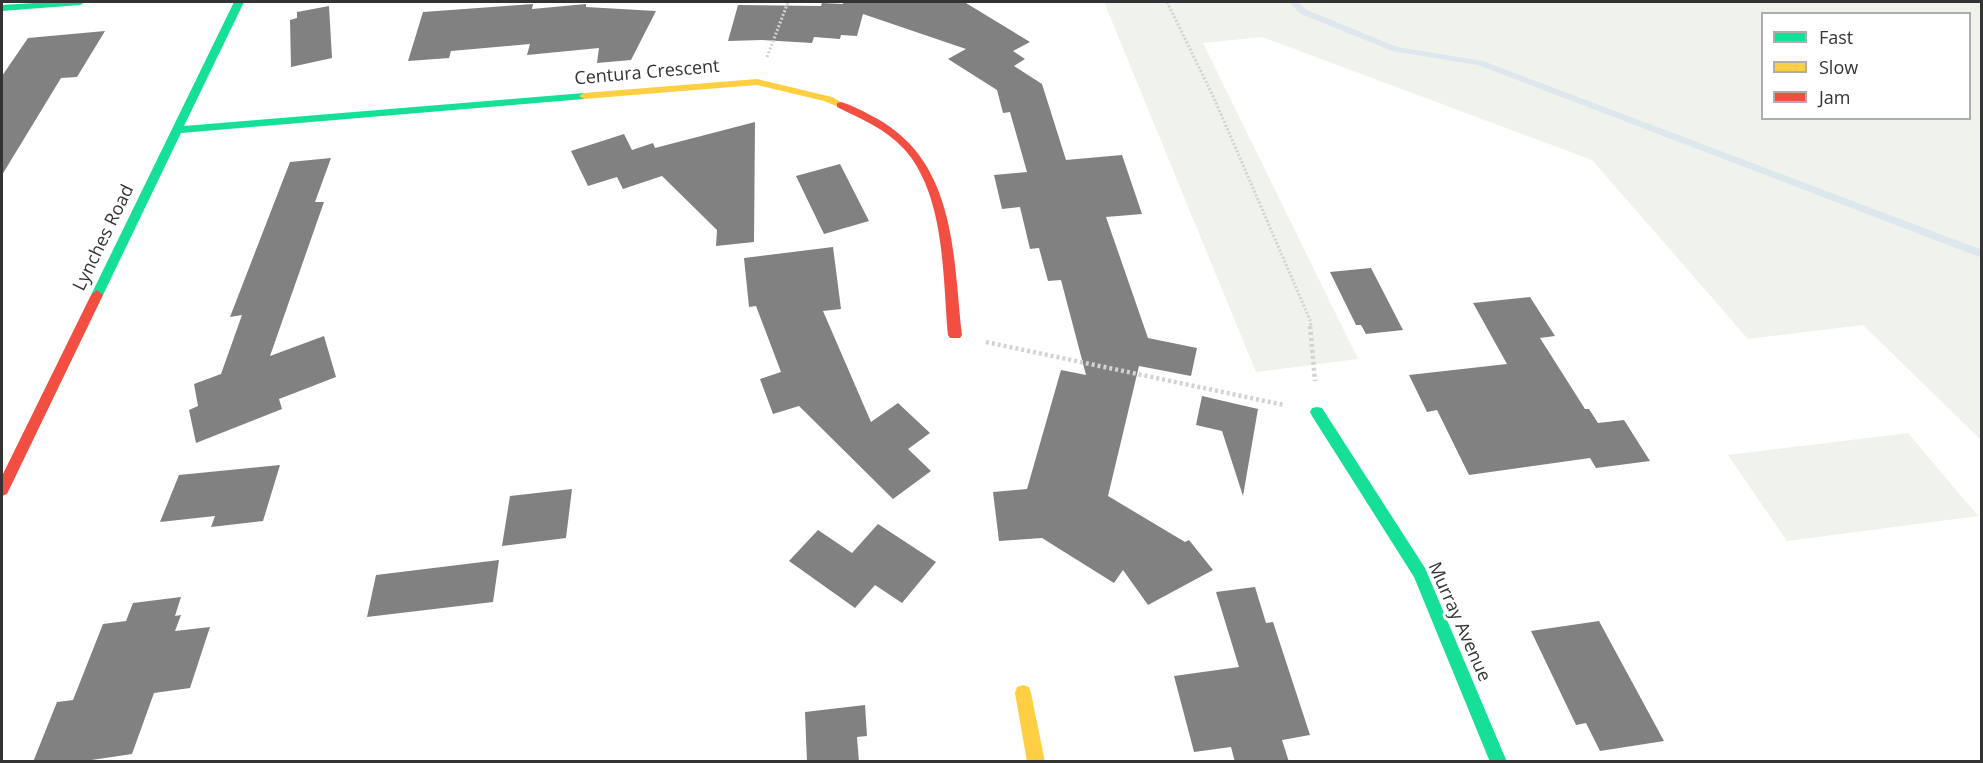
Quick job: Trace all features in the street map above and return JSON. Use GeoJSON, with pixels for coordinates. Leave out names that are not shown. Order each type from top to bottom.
{"type":"FeatureCollection","features":[{"type":"Feature","properties":{"kind":"street"},"geometry":{"type":"LineString","coordinates":[[2,8],[80,2]]}},
{"type":"Feature","properties":{"kind":"street","name":"Lynches Road"},"geometry":{"type":"LineString","coordinates":[[2,490],[239,2]]}},
{"type":"Feature","properties":{"kind":"street","name":"Centura Crescent"},"geometry":{"type":"LineString","coordinates":[[177,130],[757,82],[828,99],[886,128],[918,157],[940,207],[955,335]]}},
{"type":"Feature","properties":{"kind":"street","name":"Murray Avenue"},"geometry":{"type":"LineString","coordinates":[[1317,412],[1420,573],[1499,762]]}},
{"type":"Feature","properties":{"kind":"street"},"geometry":{"type":"LineString","coordinates":[[1023,693],[1036,762]]}},
{"type":"Feature","properties":{"kind":"path"},"geometry":{"type":"LineString","coordinates":[[766,60],[788,2]]}},
{"type":"Feature","properties":{"kind":"path"},"geometry":{"type":"LineString","coordinates":[[1167,2],[1214,98],[1310,320],[1315,382]]}},
{"type":"Feature","properties":{"kind":"path"},"geometry":{"type":"LineString","coordinates":[[1007,346],[1286,405]]}},
{"type":"Feature","properties":{"kind":"shaded area"},"geometry":{"type":"Polygon","coordinates":[[[1104,2],[1981,2],[1981,440],[1863,325],[1748,339],[1592,160],[1262,37],[1203,43],[1358,359],[1256,372],[1104,2]]]}},
{"type":"Feature","properties":{"kind":"shaded area"},"geometry":{"type":"Polygon","coordinates":[[[1908,433],[1978,516],[1787,541],[1728,455],[1908,433]]]}},
{"type":"Feature","properties":{"kind":"building"},"geometry":{"type":"Polygon","coordinates":[[[843,2],[966,3],[1030,42],[1013,51],[1025,59],[1014,66],[1042,84],[1066,160],[1122,155],[1142,214],[1106,217],[1148,338],[1197,348],[1191,376],[1139,366],[1108,496],[1185,542],[1189,540],[1213,570],[1148,605],[1123,570],[1114,583],[1042,538],[999,541],[993,492],[1027,489],[1061,370],[1086,375],[1061,280],[1048,281],[1039,248],[1030,249],[1020,207],[1002,209],[994,175],[1027,172],[1010,112],[1003,113],[997,90],[948,59],[966,49],[863,14],[857,36],[841,35],[840,39],[814,37],[812,43],[762,40],[728,41],[738,5],[821,6],[822,3],[843,4],[843,2]]]}},
{"type":"Feature","properties":{"kind":"building"},"geometry":{"type":"Polygon","coordinates":[[[533,4],[532,9],[586,4],[586,7],[656,11],[631,60],[597,63],[599,48],[527,55],[530,44],[451,51],[449,58],[408,61],[423,12],[533,4]]]}},
{"type":"Feature","properties":{"kind":"building"},"geometry":{"type":"Polygon","coordinates":[[[329,6],[332,58],[291,67],[290,20],[297,18],[297,12],[329,6]]]}},
{"type":"Feature","properties":{"kind":"building"},"geometry":{"type":"Polygon","coordinates":[[[105,31],[77,77],[61,78],[2,175],[2,76],[28,38],[105,31]]]}},
{"type":"Feature","properties":{"kind":"building"},"geometry":{"type":"Polygon","coordinates":[[[755,122],[754,242],[716,246],[717,230],[662,176],[623,189],[617,177],[588,186],[571,151],[624,134],[632,150],[653,143],[655,148],[755,122]]]}},
{"type":"Feature","properties":{"kind":"building"},"geometry":{"type":"Polygon","coordinates":[[[331,158],[315,202],[324,202],[270,356],[324,336],[336,377],[279,399],[282,409],[196,443],[189,410],[198,406],[194,384],[221,374],[242,315],[230,317],[290,162],[331,158]]]}},
{"type":"Feature","properties":{"kind":"building"},"geometry":{"type":"Polygon","coordinates":[[[840,164],[869,221],[824,234],[796,176],[840,164]]]}},
{"type":"Feature","properties":{"kind":"building"},"geometry":{"type":"Polygon","coordinates":[[[833,247],[841,309],[823,311],[871,422],[898,403],[930,433],[908,449],[931,471],[893,499],[799,406],[773,414],[760,379],[781,372],[756,306],[749,307],[744,258],[833,247]]]}},
{"type":"Feature","properties":{"kind":"building"},"geometry":{"type":"Polygon","coordinates":[[[1371,268],[1403,330],[1366,334],[1361,325],[1356,325],[1330,272],[1371,268]]]}},
{"type":"Feature","properties":{"kind":"building"},"geometry":{"type":"Polygon","coordinates":[[[1530,297],[1555,336],[1540,338],[1585,409],[1589,409],[1598,423],[1624,420],[1650,461],[1596,468],[1590,458],[1469,475],[1437,410],[1427,412],[1409,375],[1507,364],[1473,303],[1530,297]]]}},
{"type":"Feature","properties":{"kind":"building"},"geometry":{"type":"Polygon","coordinates":[[[1202,396],[1258,409],[1243,496],[1222,431],[1196,425],[1202,396]]]}},
{"type":"Feature","properties":{"kind":"building"},"geometry":{"type":"Polygon","coordinates":[[[280,465],[263,521],[211,527],[215,516],[160,522],[179,475],[280,465]]]}},
{"type":"Feature","properties":{"kind":"building"},"geometry":{"type":"Polygon","coordinates":[[[572,489],[566,538],[502,546],[510,496],[572,489]]]}},
{"type":"Feature","properties":{"kind":"building"},"geometry":{"type":"Polygon","coordinates":[[[878,524],[936,562],[902,603],[875,585],[855,608],[789,561],[818,530],[852,553],[878,524]]]}},
{"type":"Feature","properties":{"kind":"building"},"geometry":{"type":"Polygon","coordinates":[[[499,560],[493,602],[367,617],[376,575],[499,560]]]}},
{"type":"Feature","properties":{"kind":"building"},"geometry":{"type":"Polygon","coordinates":[[[1255,587],[1266,623],[1273,622],[1310,735],[1282,740],[1289,762],[1235,762],[1231,747],[1194,752],[1174,676],[1239,667],[1216,592],[1255,587]]]}},
{"type":"Feature","properties":{"kind":"building"},"geometry":{"type":"Polygon","coordinates":[[[181,597],[175,616],[181,615],[175,631],[210,627],[190,688],[154,693],[132,754],[78,762],[33,762],[57,702],[73,700],[103,624],[126,621],[133,603],[181,597]]]}},
{"type":"Feature","properties":{"kind":"building"},"geometry":{"type":"Polygon","coordinates":[[[1599,621],[1664,741],[1600,751],[1586,723],[1576,725],[1531,631],[1599,621]]]}},
{"type":"Feature","properties":{"kind":"building"},"geometry":{"type":"Polygon","coordinates":[[[865,705],[867,736],[857,737],[859,762],[807,762],[805,712],[865,705]]]}},
{"type":"Feature","properties":{"kind":"waterway"},"geometry":{"type":"LineString","coordinates":[[1292,2],[1304,12],[1395,49],[1480,63],[1982,254]]}},
{"type":"Feature","properties":{"kind":"traffic: fast"},"geometry":{"type":"LineString","coordinates":[[2,8],[80,2]]}},
{"type":"Feature","properties":{"kind":"traffic: fast"},"geometry":{"type":"LineString","coordinates":[[97,295],[239,2]]}},
{"type":"Feature","properties":{"kind":"traffic: fast"},"geometry":{"type":"LineString","coordinates":[[177,130],[584,96]]}},
{"type":"Feature","properties":{"kind":"traffic: fast"},"geometry":{"type":"LineString","coordinates":[[1317,412],[1420,573],[1499,762]]}},
{"type":"Feature","properties":{"kind":"traffic: slow"},"geometry":{"type":"LineString","coordinates":[[584,96],[757,82],[828,99],[841,105]]}},
{"type":"Feature","properties":{"kind":"traffic: slow"},"geometry":{"type":"LineString","coordinates":[[1023,693],[1036,762]]}},
{"type":"Feature","properties":{"kind":"traffic: jam"},"geometry":{"type":"LineString","coordinates":[[841,105],[886,128],[908,146],[924,168],[935,194],[942,221],[955,335]]}},
{"type":"Feature","properties":{"kind":"traffic: jam"},"geometry":{"type":"LineString","coordinates":[[2,490],[97,295]]}}]}
